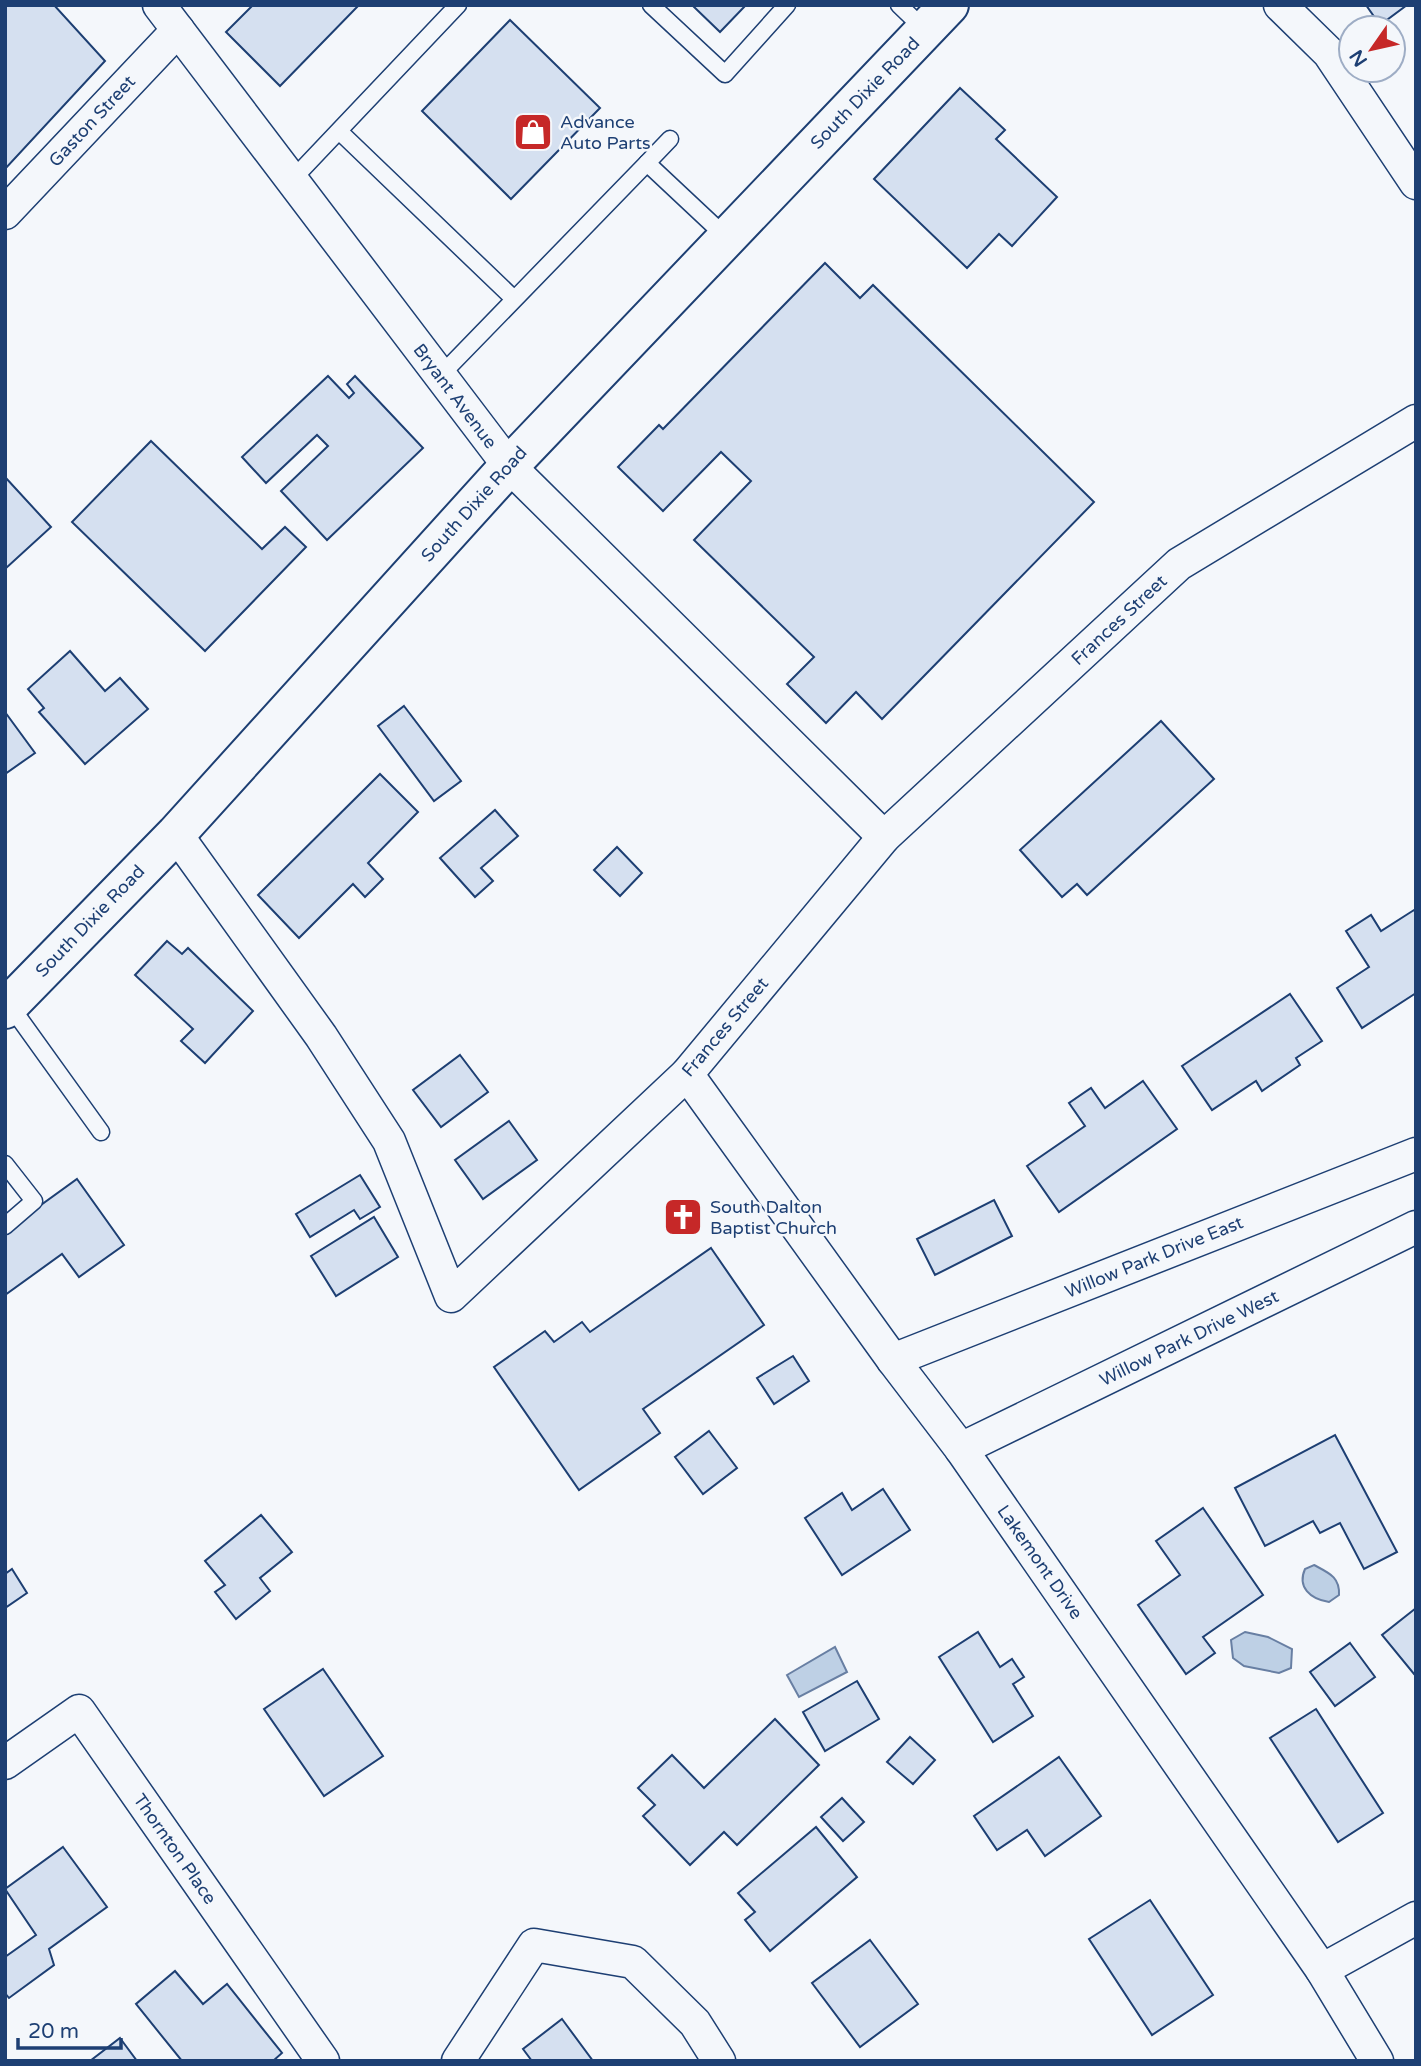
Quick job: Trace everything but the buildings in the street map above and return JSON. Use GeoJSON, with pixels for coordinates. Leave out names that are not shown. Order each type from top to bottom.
{"type":"FeatureCollection","features":[{"type":"Feature","properties":{"kind":"main road","name":"South Dixie Road"},"geometry":{"type":"LineString","coordinates":[[7,1007],[176,834],[509,466],[727,238],[924,14]]}},
{"type":"Feature","properties":{"kind":"street","name":"Bryant Avenue"},"geometry":{"type":"LineString","coordinates":[[159,5],[509,466],[884,837]]}},
{"type":"Feature","properties":{"kind":"street"},"geometry":{"type":"LineString","coordinates":[[1280,5],[1329,53],[1416,183]]}},
{"type":"Feature","properties":{"kind":"street","name":"Gaston Street"},"geometry":{"type":"LineString","coordinates":[[5,213],[178,30]]}},
{"type":"Feature","properties":{"kind":"street","name":"Frances Street"},"geometry":{"type":"LineString","coordinates":[[176,834],[321,1036],[389,1141],[452,1296],[687,1074],[884,837],[1179,564],[1416,421]]}},
{"type":"Feature","properties":{"kind":"street","name":"Lakemont Drive"},"geometry":{"type":"LineString","coordinates":[[687,1074],[893,1360],[961,1448],[1322,1970],[1377,2061]]}},
{"type":"Feature","properties":{"kind":"street","name":"Willow Park Drive East"},"geometry":{"type":"LineString","coordinates":[[893,1360],[1416,1154]]}},
{"type":"Feature","properties":{"kind":"street","name":"Willow Park Drive West"},"geometry":{"type":"LineString","coordinates":[[961,1448],[1416,1227]]}},
{"type":"Feature","properties":{"kind":"street","name":"Thornton Place"},"geometry":{"type":"LineString","coordinates":[[5,1763],[79,1711],[323,2061]]}},
{"type":"Feature","properties":{"kind":"street"},"geometry":{"type":"LineString","coordinates":[[1322,1970],[1416,1918]]}},
{"type":"Feature","properties":{"kind":"street"},"geometry":{"type":"LineString","coordinates":[[458,2061],[534,1945],[633,1962],[695,2023],[719,2061]]}},
{"type":"Feature","properties":{"kind":"lane"},"geometry":{"type":"LineString","coordinates":[[292,180],[458,5]]}},
{"type":"Feature","properties":{"kind":"lane"},"geometry":{"type":"LineString","coordinates":[[651,5],[725,74],[787,5]]}},
{"type":"Feature","properties":{"kind":"lane"},"geometry":{"type":"LineString","coordinates":[[339,131],[514,299]]}},
{"type":"Feature","properties":{"kind":"lane"},"geometry":{"type":"LineString","coordinates":[[440,376],[670,139]]}},
{"type":"Feature","properties":{"kind":"lane"},"geometry":{"type":"LineString","coordinates":[[648,163],[727,238]]}},
{"type":"Feature","properties":{"kind":"lane"},"geometry":{"type":"LineString","coordinates":[[7,1007],[101,1132]]}},
{"type":"Feature","properties":{"kind":"lane"},"geometry":{"type":"LineString","coordinates":[[5,1164],[34,1201],[5,1226]]}},
{"type":"Feature","properties":{"kind":"water"},"geometry":{"type":"Polygon","coordinates":[[[1314,1565],[1329,1573],[1338,1584],[1339,1595],[1329,1602],[1311,1595],[1304,1587],[1305,1569],[1314,1565]]]}},
{"type":"Feature","properties":{"kind":"water"},"geometry":{"type":"Polygon","coordinates":[[[1245,1632],[1268,1637],[1292,1649],[1291,1668],[1279,1673],[1244,1666],[1233,1658],[1231,1640],[1245,1632]]]}},
{"type":"Feature","properties":{"kind":"water"},"geometry":{"type":"Polygon","coordinates":[[[835,1647],[847,1672],[799,1697],[787,1675],[835,1647]]]}},
{"type":"Feature","properties":{"kind":"place","name":"Advance Auto Parts"},"geometry":{"type":"Point","coordinates":[533,132]}},
{"type":"Feature","properties":{"kind":"place","name":"South Dalton Baptist Church"},"geometry":{"type":"Point","coordinates":[683,1217]}}]}
